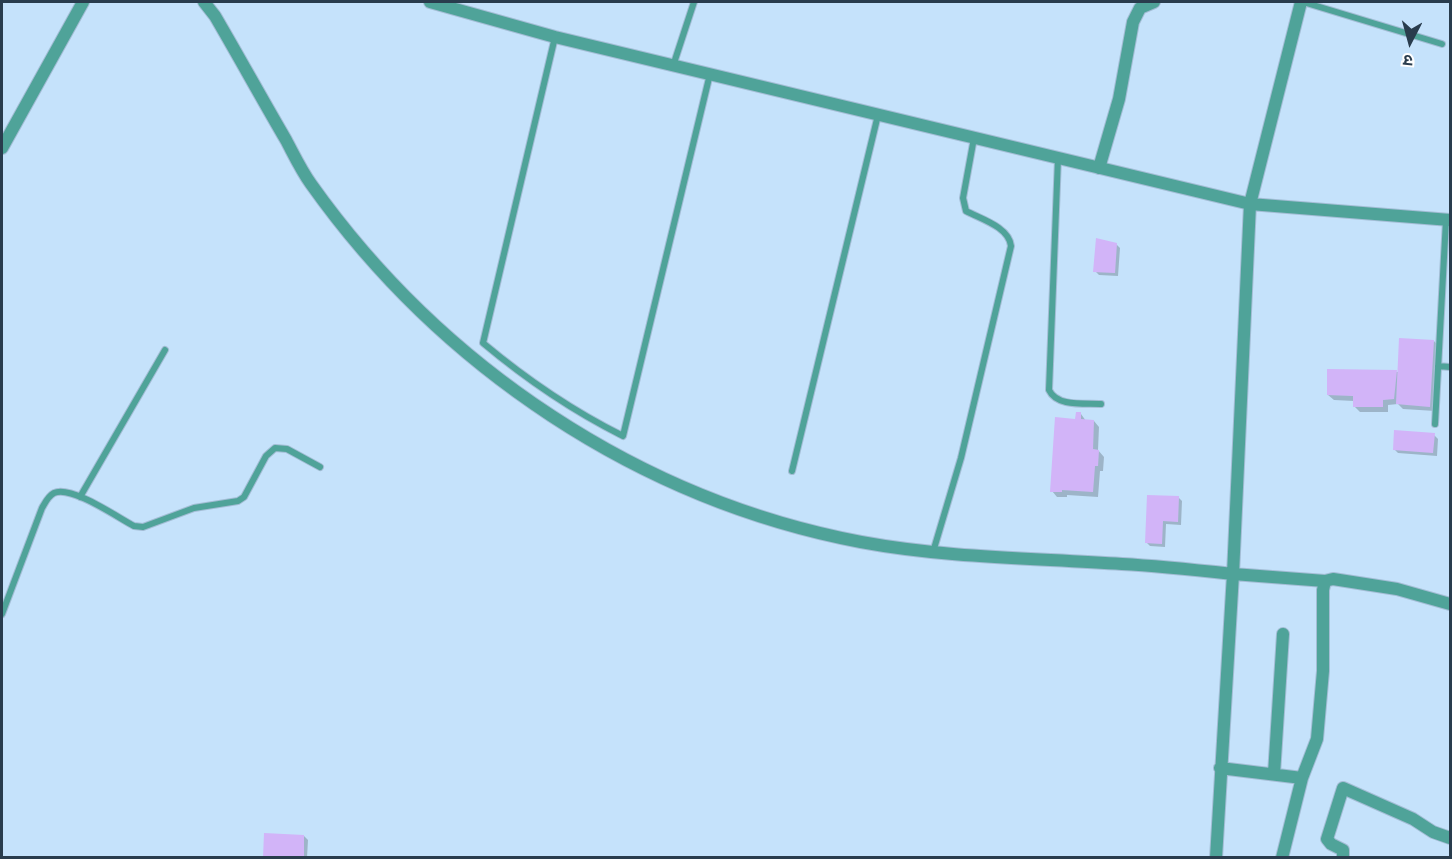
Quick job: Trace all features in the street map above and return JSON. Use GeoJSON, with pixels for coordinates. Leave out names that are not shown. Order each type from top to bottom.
{"type":"FeatureCollection","features":[{"type":"Feature","properties":{"kind":"street"},"geometry":{"type":"LineString","coordinates":[[2,148],[83,2]]}},
{"type":"Feature","properties":{"kind":"street"},"geometry":{"type":"LineString","coordinates":[[204,2],[215,16],[309,181],[355,241],[409,300],[512,390],[637,467],[744,511],[803,529],[861,542],[933,552],[1121,564],[1325,581],[1342,580],[1397,589],[1450,604]]}},
{"type":"Feature","properties":{"kind":"street"},"geometry":{"type":"LineString","coordinates":[[430,2],[555,37],[1250,204],[1448,220]]}},
{"type":"Feature","properties":{"kind":"street"},"geometry":{"type":"LineString","coordinates":[[1098,168],[1119,99],[1133,22],[1140,8],[1154,2]]}},
{"type":"Feature","properties":{"kind":"street"},"geometry":{"type":"LineString","coordinates":[[1216,858],[1233,574],[1250,204],[1302,2]]}},
{"type":"Feature","properties":{"kind":"street"},"geometry":{"type":"LineString","coordinates":[[1282,858],[1302,778],[1317,740],[1323,671],[1325,581]]}},
{"type":"Feature","properties":{"kind":"street"},"geometry":{"type":"LineString","coordinates":[[1274,774],[1283,634]]}},
{"type":"Feature","properties":{"kind":"street"},"geometry":{"type":"LineString","coordinates":[[1220,768],[1302,778]]}},
{"type":"Feature","properties":{"kind":"street"},"geometry":{"type":"LineString","coordinates":[[1343,858],[1343,850],[1331,844],[1328,839],[1343,788],[1450,838]]}},
{"type":"Feature","properties":{"kind":"lane"},"geometry":{"type":"LineString","coordinates":[[673,66],[694,2]]}},
{"type":"Feature","properties":{"kind":"lane"},"geometry":{"type":"LineString","coordinates":[[1302,2],[1442,44]]}},
{"type":"Feature","properties":{"kind":"lane"},"geometry":{"type":"LineString","coordinates":[[555,37],[483,344],[574,409],[622,436],[710,74]]}},
{"type":"Feature","properties":{"kind":"lane"},"geometry":{"type":"LineString","coordinates":[[792,471],[878,115]]}},
{"type":"Feature","properties":{"kind":"lane"},"geometry":{"type":"LineString","coordinates":[[933,552],[959,466],[1011,246],[1010,238],[1003,231],[966,211],[964,207],[963,198],[974,138]]}},
{"type":"Feature","properties":{"kind":"lane"},"geometry":{"type":"LineString","coordinates":[[1058,158],[1049,390],[1052,396],[1062,401],[1101,405]]}},
{"type":"Feature","properties":{"kind":"lane"},"geometry":{"type":"LineString","coordinates":[[1435,424],[1448,220]]}},
{"type":"Feature","properties":{"kind":"lane"},"geometry":{"type":"LineString","coordinates":[[80,497],[165,350]]}},
{"type":"Feature","properties":{"kind":"lane"},"geometry":{"type":"LineString","coordinates":[[1438,366],[1450,367]]}},
{"type":"Feature","properties":{"kind":"lane"},"geometry":{"type":"LineString","coordinates":[[2,614],[48,499],[54,493],[71,492],[134,525],[143,527],[194,508],[238,501],[244,497],[266,456],[275,448],[287,449],[320,467]]}},
{"type":"Feature","properties":{"kind":"building"},"geometry":{"type":"Polygon","coordinates":[[[1096,238],[1117,243],[1115,273],[1093,272],[1096,238]]]}},
{"type":"Feature","properties":{"kind":"building"},"geometry":{"type":"Polygon","coordinates":[[[1399,338],[1434,340],[1430,407],[1396,404],[1399,338]]]}},
{"type":"Feature","properties":{"kind":"building"},"geometry":{"type":"Polygon","coordinates":[[[1327,369],[1397,370],[1394,399],[1383,400],[1383,407],[1353,407],[1353,396],[1327,395],[1327,369]]]}},
{"type":"Feature","properties":{"kind":"building"},"geometry":{"type":"Polygon","coordinates":[[[1076,412],[1081,412],[1081,419],[1094,420],[1093,449],[1099,450],[1093,492],[1062,490],[1062,492],[1050,492],[1055,417],[1075,419],[1076,412]]]}},
{"type":"Feature","properties":{"kind":"building"},"geometry":{"type":"Polygon","coordinates":[[[1394,430],[1435,433],[1433,453],[1393,450],[1394,430]]]}},
{"type":"Feature","properties":{"kind":"building"},"geometry":{"type":"Polygon","coordinates":[[[1147,495],[1179,496],[1178,522],[1163,521],[1162,544],[1145,543],[1147,495]]]}},
{"type":"Feature","properties":{"kind":"building"},"geometry":{"type":"Polygon","coordinates":[[[264,833],[304,835],[304,858],[263,858],[264,833]]]}}]}
